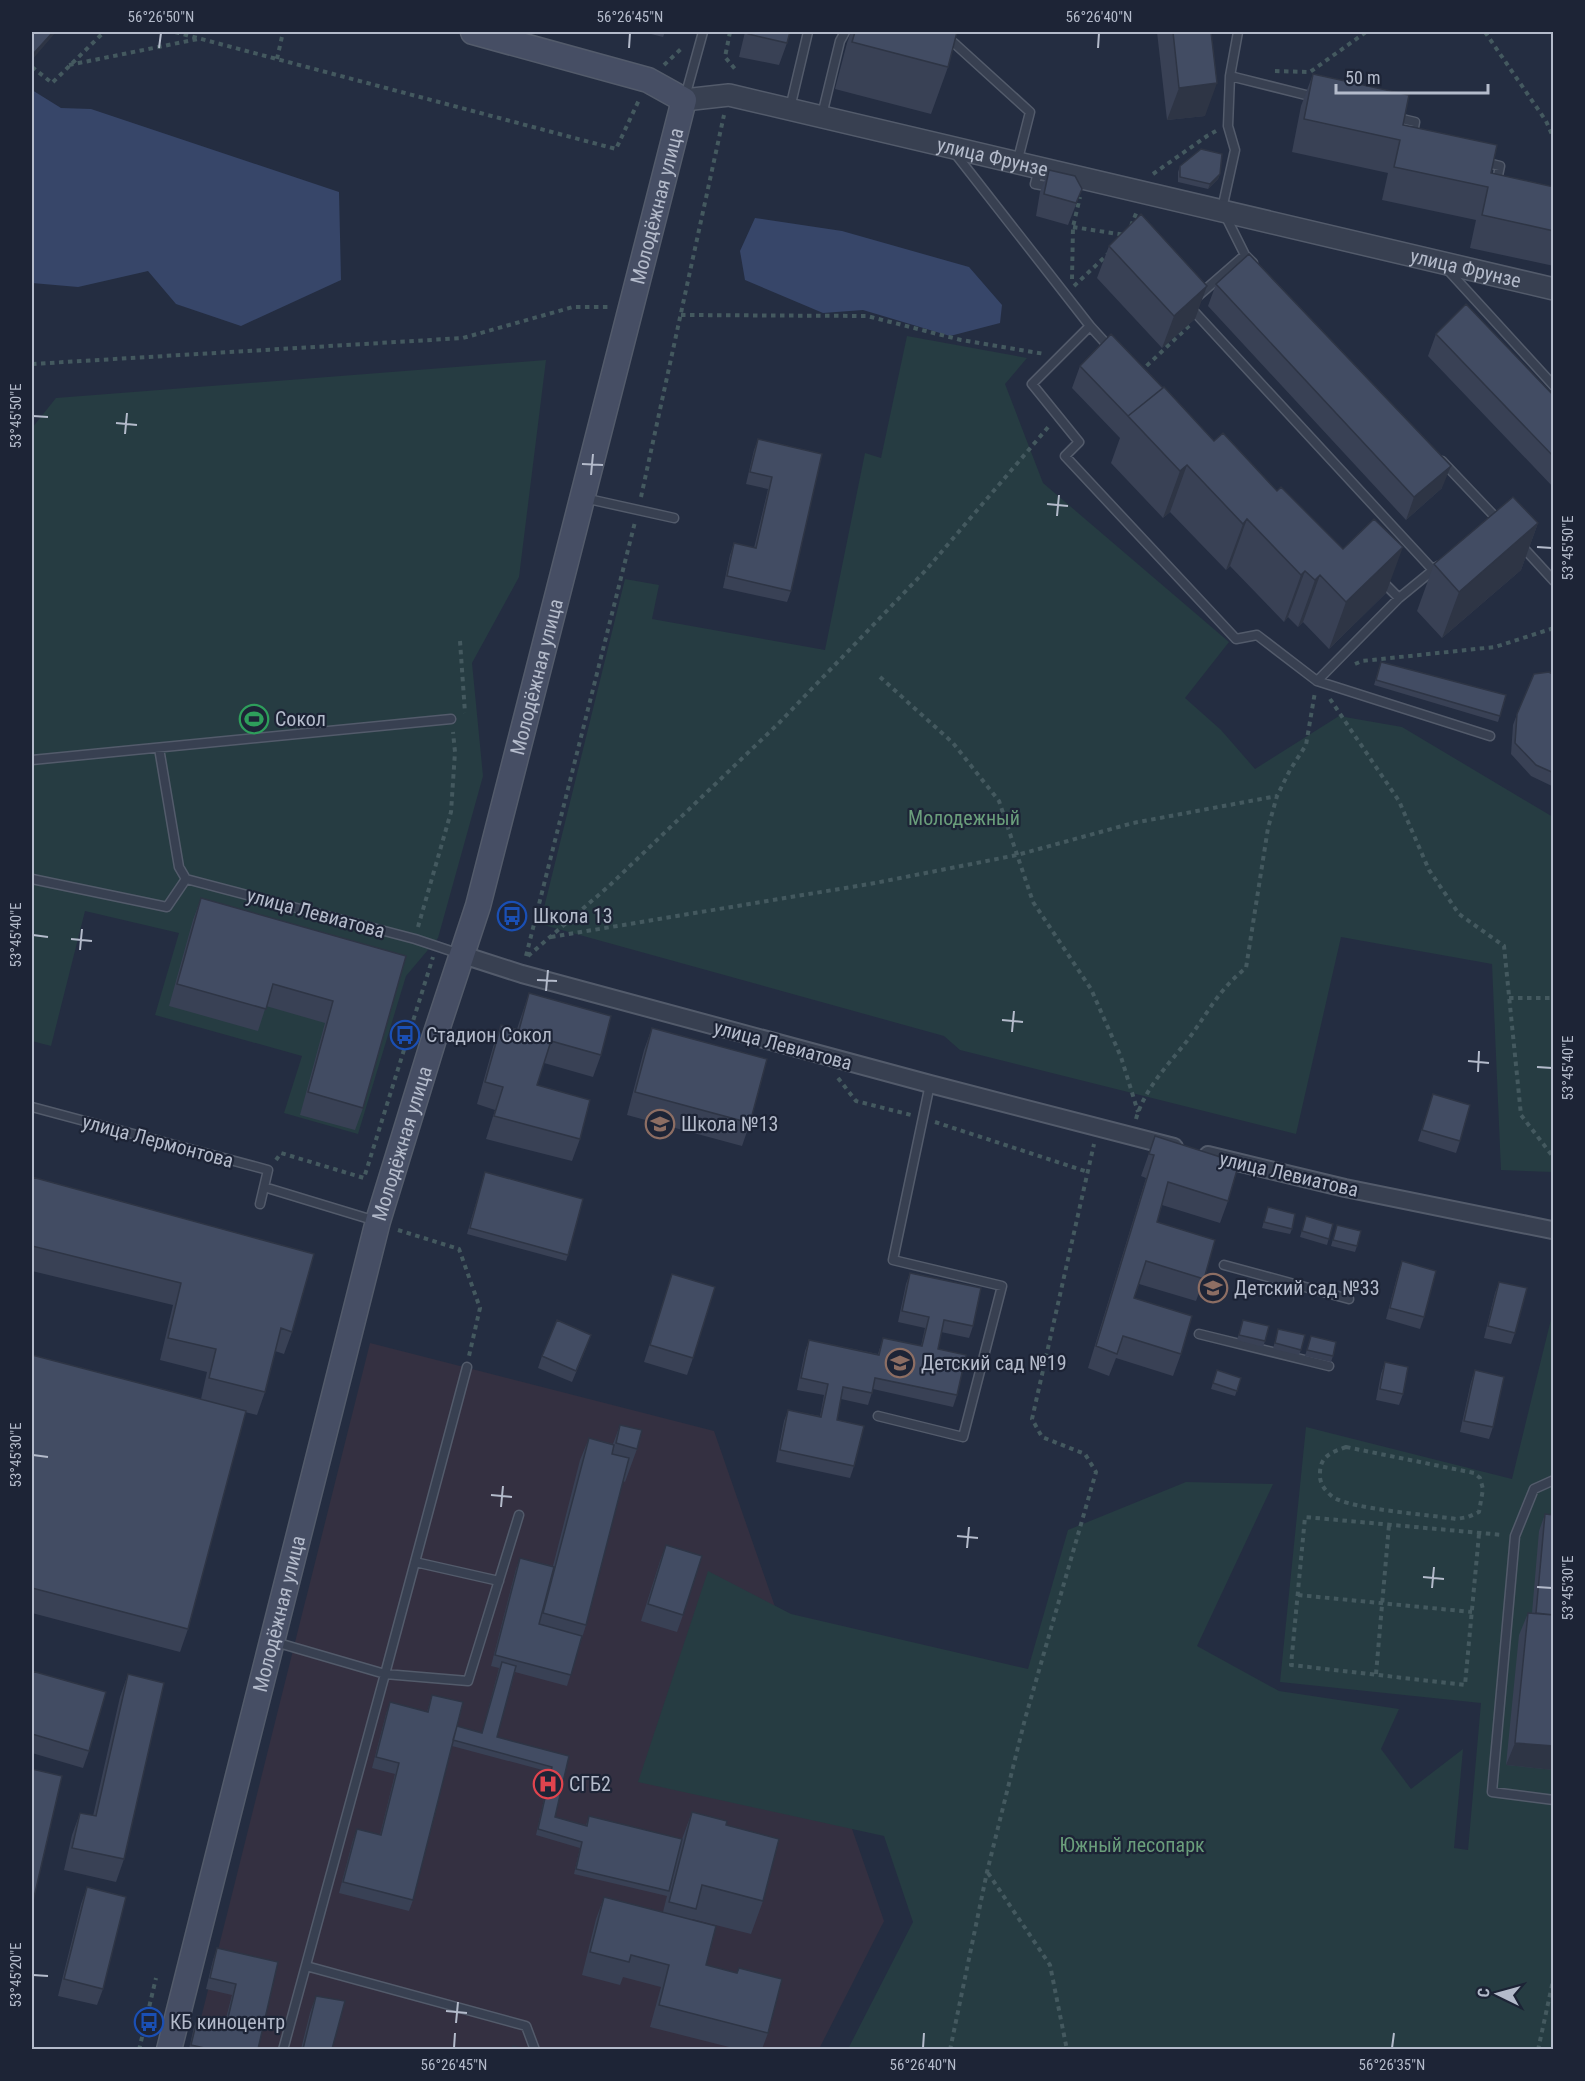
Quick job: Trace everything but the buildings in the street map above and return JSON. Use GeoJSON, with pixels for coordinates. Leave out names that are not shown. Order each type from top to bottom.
{"type":"FeatureCollection","features":[{"type":"Feature","properties":{"kind":"main road"},"geometry":{"type":"LineString","coordinates":[[473,32],[525,41],[648,80],[684,100]]}},
{"type":"Feature","properties":{"kind":"main road","name":"Молодёжная улица"},"geometry":{"type":"LineString","coordinates":[[169,2049],[270,1640],[386,1225],[433,1042],[478,906],[684,100]]}},
{"type":"Feature","properties":{"kind":"street","name":"улица Фрунзе"},"geometry":{"type":"LineString","coordinates":[[684,100],[729,95],[1039,169],[1083,186],[1222,210],[1554,289]]}},
{"type":"Feature","properties":{"kind":"street","name":"улица Левиатова"},"geometry":{"type":"LineString","coordinates":[[463,955],[522,974],[1131,1137],[1345,1188],[1553,1231]]}},
{"type":"Feature","properties":{"kind":"lane","name":"Молодёжная улица"},"geometry":{"type":"LineString","coordinates":[[684,100],[703,32]]}},
{"type":"Feature","properties":{"kind":"lane"},"geometry":{"type":"LineString","coordinates":[[790,109],[808,32]]}},
{"type":"Feature","properties":{"kind":"lane"},"geometry":{"type":"LineString","coordinates":[[821,116],[840,41],[845,32]]}},
{"type":"Feature","properties":{"kind":"lane"},"geometry":{"type":"LineString","coordinates":[[1238,32],[1230,76],[1228,126],[1235,150],[1222,210],[1245,255],[1261,272]]}},
{"type":"Feature","properties":{"kind":"lane"},"geometry":{"type":"LineString","coordinates":[[934,38],[954,43],[1030,112],[1017,164]]}},
{"type":"Feature","properties":{"kind":"lane"},"geometry":{"type":"LineString","coordinates":[[1230,76],[1323,99]]}},
{"type":"Feature","properties":{"kind":"lane"},"geometry":{"type":"LineString","coordinates":[[1380,113],[1415,122],[1410,146]]}},
{"type":"Feature","properties":{"kind":"lane"},"geometry":{"type":"LineString","coordinates":[[950,147],[1090,327],[1113,351]]}},
{"type":"Feature","properties":{"kind":"lane"},"geometry":{"type":"LineString","coordinates":[[1477,161],[1500,166],[1494,195]]}},
{"type":"Feature","properties":{"kind":"lane"},"geometry":{"type":"LineString","coordinates":[[1039,169],[1035,184],[1058,189]]}},
{"type":"Feature","properties":{"kind":"lane"},"geometry":{"type":"LineString","coordinates":[[1188,304],[1245,255]]}},
{"type":"Feature","properties":{"kind":"lane"},"geometry":{"type":"LineString","coordinates":[[1440,261],[1554,387]]}},
{"type":"Feature","properties":{"kind":"lane"},"geometry":{"type":"LineString","coordinates":[[1181,296],[1433,570]]}},
{"type":"Feature","properties":{"kind":"lane"},"geometry":{"type":"LineString","coordinates":[[1090,327],[1032,384],[1079,442],[1065,456],[1236,639],[1257,636],[1317,681],[1490,736]]}},
{"type":"Feature","properties":{"kind":"lane"},"geometry":{"type":"LineString","coordinates":[[1431,450],[1503,526]]}},
{"type":"Feature","properties":{"kind":"lane"},"geometry":{"type":"LineString","coordinates":[[583,498],[674,518]]}},
{"type":"Feature","properties":{"kind":"lane"},"geometry":{"type":"LineString","coordinates":[[1487,526],[1496,518]]}},
{"type":"Feature","properties":{"kind":"lane"},"geometry":{"type":"LineString","coordinates":[[1510,534],[1554,580]]}},
{"type":"Feature","properties":{"kind":"lane"},"geometry":{"type":"LineString","coordinates":[[1317,681],[1399,598],[1442,563]]}},
{"type":"Feature","properties":{"kind":"lane"},"geometry":{"type":"LineString","coordinates":[[1377,576],[1399,598]]}},
{"type":"Feature","properties":{"kind":"lane"},"geometry":{"type":"LineString","coordinates":[[32,760],[451,719]]}},
{"type":"Feature","properties":{"kind":"lane"},"geometry":{"type":"LineString","coordinates":[[32,879],[167,907],[186,879],[178,867],[159,748]]}},
{"type":"Feature","properties":{"kind":"lane","name":"улица Левиатова"},"geometry":{"type":"LineString","coordinates":[[186,879],[437,945],[463,955]]}},
{"type":"Feature","properties":{"kind":"lane"},"geometry":{"type":"LineString","coordinates":[[878,1416],[963,1437],[1002,1286],[893,1260],[930,1084]]}},
{"type":"Feature","properties":{"kind":"lane","name":"улица Лермонтова"},"geometry":{"type":"LineString","coordinates":[[32,1107],[268,1170]]}},
{"type":"Feature","properties":{"kind":"lane"},"geometry":{"type":"LineString","coordinates":[[260,1204],[268,1170]]}},
{"type":"Feature","properties":{"kind":"lane"},"geometry":{"type":"LineString","coordinates":[[264,1187],[386,1225]]}},
{"type":"Feature","properties":{"kind":"lane"},"geometry":{"type":"LineString","coordinates":[[1224,1265],[1349,1299]]}},
{"type":"Feature","properties":{"kind":"lane"},"geometry":{"type":"LineString","coordinates":[[1199,1334],[1329,1366]]}},
{"type":"Feature","properties":{"kind":"lane"},"geometry":{"type":"LineString","coordinates":[[283,2049],[467,1367]]}},
{"type":"Feature","properties":{"kind":"lane"},"geometry":{"type":"LineString","coordinates":[[1554,1480],[1534,1489],[1515,1536],[1492,1792],[1554,1800]]}},
{"type":"Feature","properties":{"kind":"lane"},"geometry":{"type":"LineString","coordinates":[[270,1640],[385,1674],[468,1681],[519,1515]]}},
{"type":"Feature","properties":{"kind":"lane"},"geometry":{"type":"LineString","coordinates":[[415,1562],[499,1581]]}},
{"type":"Feature","properties":{"kind":"lane"},"geometry":{"type":"LineString","coordinates":[[306,1966],[526,2026],[535,2049]]}},
{"type":"Feature","properties":{"kind":"path"},"geometry":{"type":"LineString","coordinates":[[32,67],[52,83],[104,32]]}},
{"type":"Feature","properties":{"kind":"path"},"geometry":{"type":"LineString","coordinates":[[175,32],[616,149],[648,80],[681,50]]}},
{"type":"Feature","properties":{"kind":"path"},"geometry":{"type":"LineString","coordinates":[[277,59],[283,32]]}},
{"type":"Feature","properties":{"kind":"path"},"geometry":{"type":"LineString","coordinates":[[730,32],[725,57],[735,69]]}},
{"type":"Feature","properties":{"kind":"path"},"geometry":{"type":"LineString","coordinates":[[1272,71],[1310,72],[1366,32]]}},
{"type":"Feature","properties":{"kind":"path"},"geometry":{"type":"LineString","coordinates":[[1485,32],[1546,121],[1554,139]]}},
{"type":"Feature","properties":{"kind":"path"},"geometry":{"type":"LineString","coordinates":[[69,65],[199,39]]}},
{"type":"Feature","properties":{"kind":"path"},"geometry":{"type":"LineString","coordinates":[[527,956],[638,511],[726,105]]}},
{"type":"Feature","properties":{"kind":"path"},"geometry":{"type":"LineString","coordinates":[[1072,289],[1073,226],[1083,186]]}},
{"type":"Feature","properties":{"kind":"path"},"geometry":{"type":"LineString","coordinates":[[1073,226],[1128,236]]}},
{"type":"Feature","properties":{"kind":"path"},"geometry":{"type":"LineString","coordinates":[[32,364],[463,338],[573,307],[616,307]]}},
{"type":"Feature","properties":{"kind":"path"},"geometry":{"type":"LineString","coordinates":[[681,315],[867,316],[961,340],[1060,356]]}},
{"type":"Feature","properties":{"kind":"path"},"geometry":{"type":"LineString","coordinates":[[1136,376],[1199,317]]}},
{"type":"Feature","properties":{"kind":"path"},"geometry":{"type":"LineString","coordinates":[[519,958],[527,956],[609,886],[780,723],[926,570],[1058,416]]}},
{"type":"Feature","properties":{"kind":"path"},"geometry":{"type":"LineString","coordinates":[[1353,665],[1362,661],[1495,647],[1554,628]]}},
{"type":"Feature","properties":{"kind":"path"},"geometry":{"type":"LineString","coordinates":[[415,939],[451,812],[455,752],[451,719],[465,718],[460,641]]}},
{"type":"Feature","properties":{"kind":"path"},"geometry":{"type":"LineString","coordinates":[[880,677],[953,743],[999,801],[1033,902],[1091,990],[1121,1057],[1138,1112]]}},
{"type":"Feature","properties":{"kind":"path"},"geometry":{"type":"LineString","coordinates":[[1131,1137],[1138,1112],[1149,1091],[1210,1006],[1230,981],[1246,968],[1268,828],[1277,796],[1306,745],[1317,681]]}},
{"type":"Feature","properties":{"kind":"path"},"geometry":{"type":"LineString","coordinates":[[1317,681],[1399,801],[1429,870],[1459,914],[1504,946],[1521,1115],[1554,1158]]}},
{"type":"Feature","properties":{"kind":"path"},"geometry":{"type":"LineString","coordinates":[[550,937],[875,883],[1017,855],[1133,823],[1277,796]]}},
{"type":"Feature","properties":{"kind":"path"},"geometry":{"type":"LineString","coordinates":[[268,1170],[281,1154],[364,1178],[437,945]]}},
{"type":"Feature","properties":{"kind":"path"},"geometry":{"type":"LineString","coordinates":[[1509,998],[1554,998]]}},
{"type":"Feature","properties":{"kind":"path"},"geometry":{"type":"LineString","coordinates":[[835,1073],[856,1101],[924,1119],[1088,1172]]}},
{"type":"Feature","properties":{"kind":"path"},"geometry":{"type":"LineString","coordinates":[[950,2049],[987,1872],[1025,1719],[1096,1472],[1085,1454],[1042,1437],[1032,1419],[1097,1128]]}},
{"type":"Feature","properties":{"kind":"path"},"geometry":{"type":"LineString","coordinates":[[386,1225],[459,1249],[480,1308],[467,1367]]}},
{"type":"Feature","properties":{"kind":"path"},"geometry":{"type":"LineString","coordinates":[[1346,1447],[1474,1473],[1480,1478],[1483,1489],[1482,1502],[1479,1512],[1456,1519],[1361,1506],[1334,1498],[1324,1489],[1320,1478],[1320,1466],[1326,1455],[1346,1447]]}},
{"type":"Feature","properties":{"kind":"path"},"geometry":{"type":"LineString","coordinates":[[1479,1534],[1465,1685],[1291,1665],[1305,1516],[1515,1536]]}},
{"type":"Feature","properties":{"kind":"path"},"geometry":{"type":"LineString","coordinates":[[1376,1674],[1389,1525]]}},
{"type":"Feature","properties":{"kind":"path"},"geometry":{"type":"LineString","coordinates":[[1298,1595],[1472,1612]]}},
{"type":"Feature","properties":{"kind":"path"},"geometry":{"type":"LineString","coordinates":[[987,1872],[1050,1965],[1067,2049]]}},
{"type":"Feature","properties":{"kind":"path"},"geometry":{"type":"LineString","coordinates":[[1538,2049],[1554,1976]]}},
{"type":"Feature","properties":{"kind":"path"},"geometry":{"type":"LineString","coordinates":[[139,2049],[156,1978]]}},
{"type":"Feature","properties":{"kind":"shaded area","name":"СГБ2"},"geometry":{"type":"Polygon","coordinates":[[[370,1343],[714,1431],[884,1921],[819,2049],[193,2050],[370,1343]]]}},
{"type":"Feature","properties":{"kind":"green space","name":"Молодежный"},"geometry":{"type":"Polygon","coordinates":[[[907,336],[1027,358],[1005,384],[1043,483],[1229,642],[1185,698],[1221,730],[1255,769],[1339,716],[1402,727],[1553,817],[1553,1172],[1501,1170],[1492,964],[1341,937],[1296,1134],[960,1050],[944,1036],[540,924],[625,579],[659,585],[652,619],[825,650],[865,453],[881,458],[907,336]]]}},
{"type":"Feature","properties":{"kind":"green space","name":"Сокол"},"geometry":{"type":"Polygon","coordinates":[[[546,360],[519,577],[472,663],[483,776],[438,938],[406,976],[358,1134],[284,1113],[302,1056],[155,1015],[179,933],[85,911],[51,1046],[32,1041],[32,428],[56,398],[546,360]]]}},
{"type":"Feature","properties":{"kind":"green space","name":"Южный лесопарк"},"geometry":{"type":"Polygon","coordinates":[[[1553,1311],[1553,2049],[848,2049],[913,1922],[884,1836],[638,1782],[708,1571],[791,1614],[1028,1669],[1068,1530],[1186,1482],[1273,1484],[1197,1646],[1279,1691],[1399,1709],[1381,1749],[1411,1789],[1463,1749],[1454,1848],[1468,1850],[1481,1703],[1280,1682],[1306,1427],[1512,1479],[1553,1311]]]}},
{"type":"Feature","properties":{"kind":"water"},"geometry":{"type":"Polygon","coordinates":[[[32,90],[61,108],[91,109],[339,192],[341,280],[241,326],[176,304],[148,271],[78,287],[32,283],[32,90]]]}},
{"type":"Feature","properties":{"kind":"water"},"geometry":{"type":"Polygon","coordinates":[[[755,218],[842,231],[969,267],[1002,305],[1000,323],[950,336],[863,310],[823,313],[745,280],[740,251],[755,218]]]}},
{"type":"Feature","properties":{"kind":"place","name":"Сокол"},"geometry":{"type":"Point","coordinates":[254,719]}},
{"type":"Feature","properties":{"kind":"place","name":"Школа 13"},"geometry":{"type":"Point","coordinates":[512,916]}},
{"type":"Feature","properties":{"kind":"place","name":"Стадион Сокол"},"geometry":{"type":"Point","coordinates":[405,1035]}},
{"type":"Feature","properties":{"kind":"place","name":"Школа №13"},"geometry":{"type":"Point","coordinates":[660,1124]}},
{"type":"Feature","properties":{"kind":"place","name":"Детский сад №33"},"geometry":{"type":"Point","coordinates":[1213,1288]}},
{"type":"Feature","properties":{"kind":"place","name":"Детский сад №19"},"geometry":{"type":"Point","coordinates":[900,1363]}},
{"type":"Feature","properties":{"kind":"place","name":"СГБ2"},"geometry":{"type":"Point","coordinates":[548,1784]}},
{"type":"Feature","properties":{"kind":"place","name":"КБ киноцентр"},"geometry":{"type":"Point","coordinates":[149,2022]}}]}
